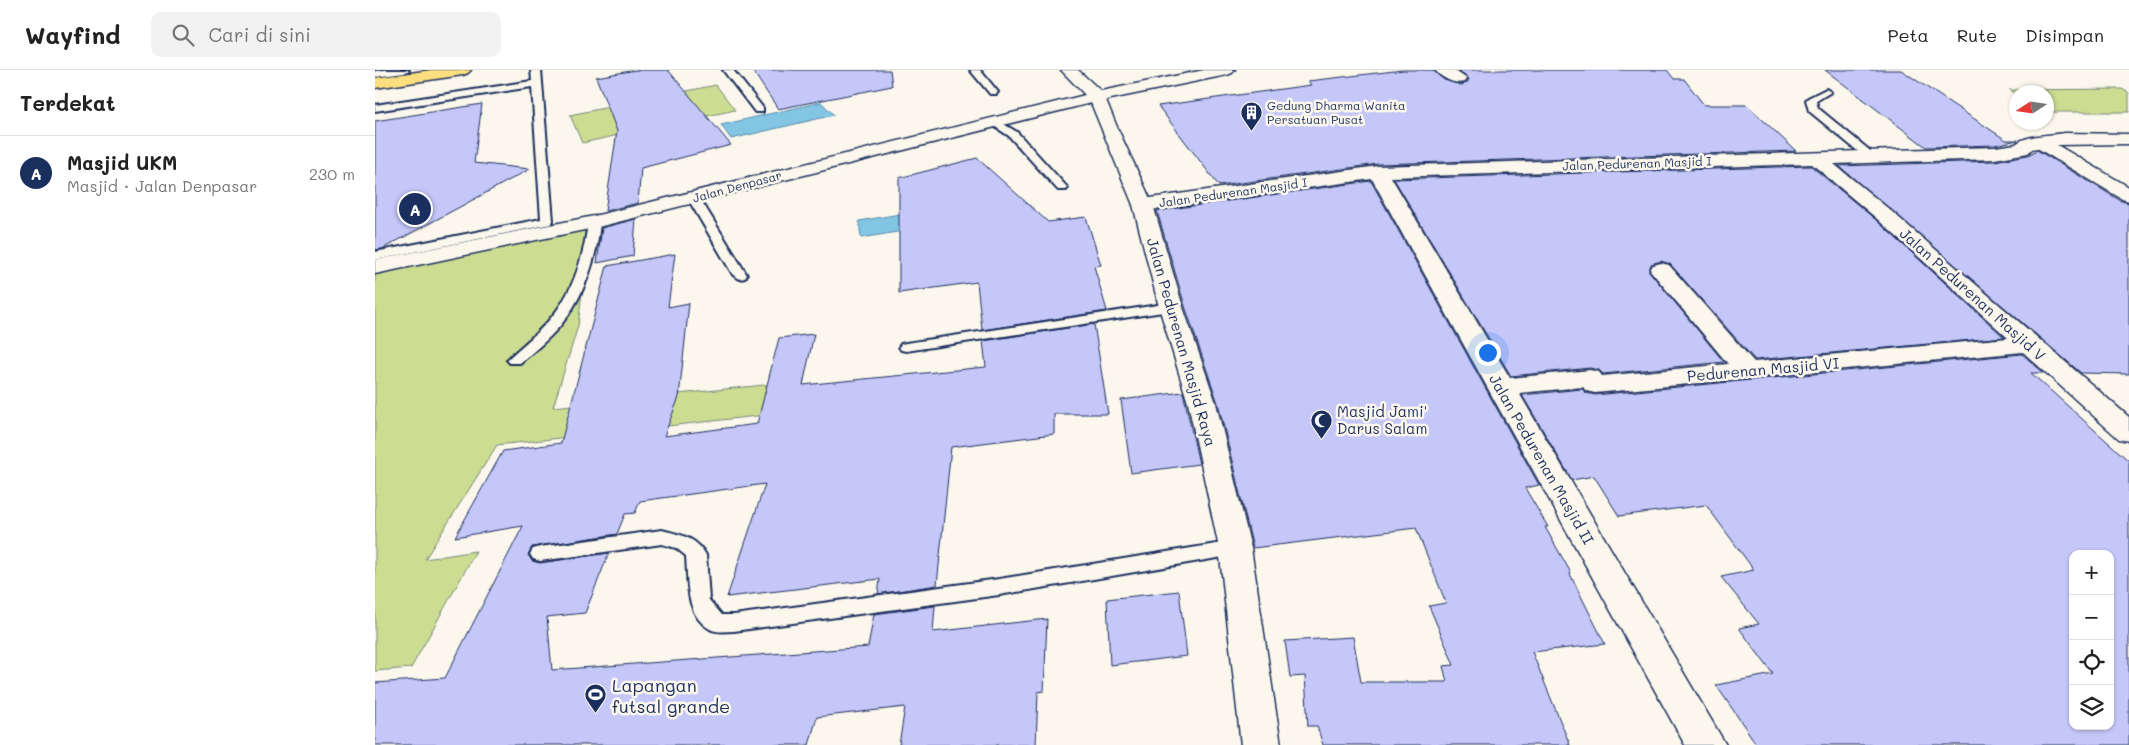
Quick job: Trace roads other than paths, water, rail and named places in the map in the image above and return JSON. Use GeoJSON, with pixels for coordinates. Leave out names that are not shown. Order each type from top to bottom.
{"type":"FeatureCollection","features":[{"type":"Feature","properties":{"kind":"main road"},"geometry":{"type":"LineString","coordinates":[[375,83],[463,70]]}},
{"type":"Feature","properties":{"kind":"street","name":"Jalan Denpasar"},"geometry":{"type":"LineString","coordinates":[[375,267],[594,222],[1089,99],[1227,70]]}},
{"type":"Feature","properties":{"kind":"street"},"geometry":{"type":"LineString","coordinates":[[1443,70],[1459,79]]}},
{"type":"Feature","properties":{"kind":"street","name":"Jalan Pedurenan Masjid Raya"},"geometry":{"type":"LineString","coordinates":[[1062,73],[1089,99],[1108,127],[1131,200],[1171,306],[1202,403],[1235,548],[1261,745]]}},
{"type":"Feature","properties":{"kind":"street","name":"Jalan Pedurenan Masjid Raya"},"geometry":{"type":"LineString","coordinates":[[1089,99],[1109,170]]}},
{"type":"Feature","properties":{"kind":"street","name":"Jalan Pedurenan Masjid I"},"geometry":{"type":"LineString","coordinates":[[1131,200],[1378,172],[2009,152],[2022,149],[2027,144],[2065,138],[2129,139]]}},
{"type":"Feature","properties":{"kind":"street"},"geometry":{"type":"LineString","coordinates":[[2038,142],[2129,195]]}},
{"type":"Feature","properties":{"kind":"street","name":"Jalan Pedurenan Masjid V"},"geometry":{"type":"LineString","coordinates":[[1816,158],[1883,214],[2129,432]]}},
{"type":"Feature","properties":{"kind":"street","name":"Jalan Pedurenan Masjid II"},"geometry":{"type":"LineString","coordinates":[[1378,172],[1707,745]]}},
{"type":"Feature","properties":{"kind":"street"},"geometry":{"type":"LineString","coordinates":[[1661,270],[1749,371]]}},
{"type":"Feature","properties":{"kind":"street","name":"Pedurenan Masjid VI"},"geometry":{"type":"LineString","coordinates":[[1501,387],[1590,378],[1595,385],[2029,344]]}},
{"type":"Feature","properties":{"kind":"lane"},"geometry":{"type":"LineString","coordinates":[[375,74],[404,70]]}},
{"type":"Feature","properties":{"kind":"lane"},"geometry":{"type":"LineString","coordinates":[[375,256],[547,221],[536,70]]}},
{"type":"Feature","properties":{"kind":"lane"},"geometry":{"type":"LineString","coordinates":[[728,70],[759,110]]}},
{"type":"Feature","properties":{"kind":"lane"},"geometry":{"type":"LineString","coordinates":[[975,70],[993,92]]}},
{"type":"Feature","properties":{"kind":"lane"},"geometry":{"type":"LineString","coordinates":[[375,108],[537,83]]}},
{"type":"Feature","properties":{"kind":"lane"},"geometry":{"type":"LineString","coordinates":[[1826,92],[1811,100],[1813,109],[1870,156]]}},
{"type":"Feature","properties":{"kind":"lane"},"geometry":{"type":"LineString","coordinates":[[995,122],[1013,134],[1062,188]]}},
{"type":"Feature","properties":{"kind":"lane"},"geometry":{"type":"LineString","coordinates":[[693,197],[740,275]]}},
{"type":"Feature","properties":{"kind":"lane"},"geometry":{"type":"LineString","coordinates":[[515,360],[561,316],[577,287],[594,236],[594,222]]}},
{"type":"Feature","properties":{"kind":"lane"},"geometry":{"type":"LineString","coordinates":[[906,347],[1171,306]]}},
{"type":"Feature","properties":{"kind":"lane"},"geometry":{"type":"LineString","coordinates":[[540,554],[663,537],[672,538],[690,547],[696,555],[699,601],[708,616],[717,623],[734,623],[999,587],[1235,548]]}},
{"type":"Feature","properties":{"kind":"water"},"geometry":{"type":"Polygon","coordinates":[[[821,102],[834,115],[731,139],[721,125],[821,102]]]}},
{"type":"Feature","properties":{"kind":"water"},"geometry":{"type":"Polygon","coordinates":[[[935,208],[940,225],[861,238],[859,221],[935,208]]]}},
{"type":"Feature","properties":{"kind":"place","name":"Gedung Dharma Wanita Persatuan Pusat"},"geometry":{"type":"Point","coordinates":[1251,131]}},
{"type":"Feature","properties":{"kind":"place","name":"Masjid UKM"},"geometry":{"type":"Point","coordinates":[415,209]}},
{"type":"Feature","properties":{"kind":"place","name":"Masjid Jami' Darus Salam"},"geometry":{"type":"Point","coordinates":[1321,439]}},
{"type":"Feature","properties":{"kind":"place","name":"Lapangan futsal grande"},"geometry":{"type":"Point","coordinates":[596,714]}}]}
